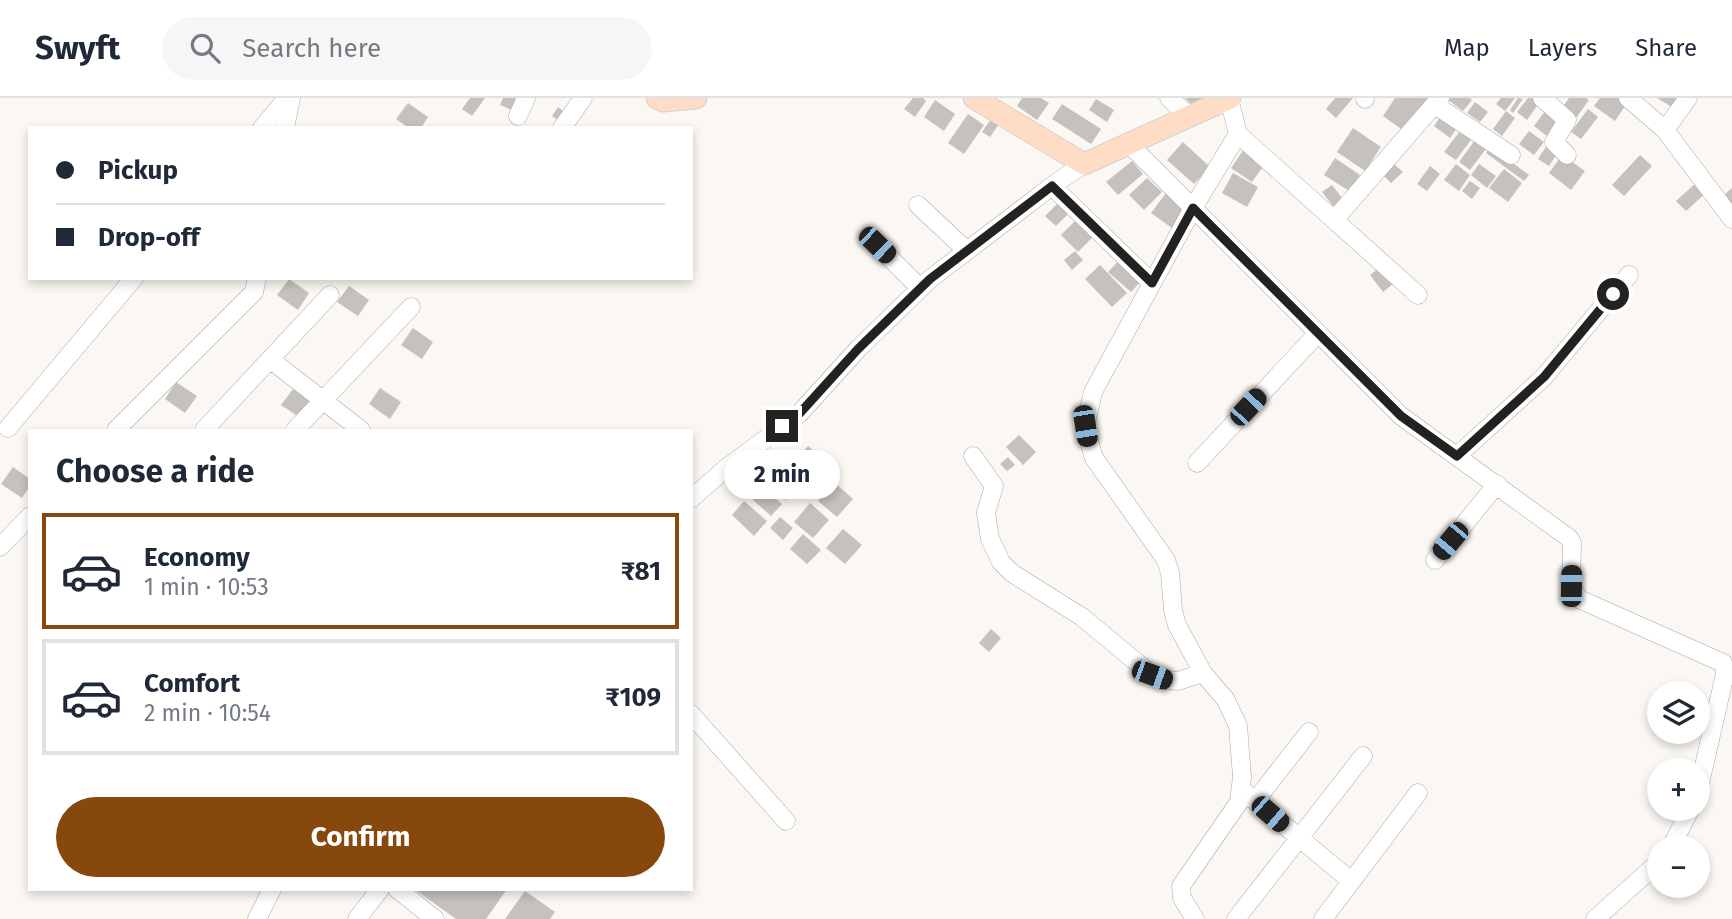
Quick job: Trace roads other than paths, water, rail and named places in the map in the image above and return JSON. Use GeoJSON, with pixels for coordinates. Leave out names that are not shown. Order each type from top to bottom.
{"type":"FeatureCollection","features":[{"type":"Feature","properties":{"kind":"main road"},"geometry":{"type":"LineString","coordinates":[[657,98],[663,101],[696,98]]}},
{"type":"Feature","properties":{"kind":"main road"},"geometry":{"type":"LineString","coordinates":[[974,98],[1084,164],[1229,99]]}},
{"type":"Feature","properties":{"kind":"street"},"geometry":{"type":"LineString","coordinates":[[264,126],[289,98]]}},
{"type":"Feature","properties":{"kind":"street"},"geometry":{"type":"LineString","coordinates":[[285,126],[289,98]]}},
{"type":"Feature","properties":{"kind":"street"},"geometry":{"type":"LineString","coordinates":[[518,116],[526,98]]}},
{"type":"Feature","properties":{"kind":"street"},"geometry":{"type":"LineString","coordinates":[[563,126],[583,98]]}},
{"type":"Feature","properties":{"kind":"street"},"geometry":{"type":"LineString","coordinates":[[1169,98],[1190,117]]}},
{"type":"Feature","properties":{"kind":"street"},"geometry":{"type":"LineString","coordinates":[[1542,98],[1567,120],[1554,142],[1567,155]]}},
{"type":"Feature","properties":{"kind":"street"},"geometry":{"type":"LineString","coordinates":[[1628,98],[1665,130],[1732,219]]}},
{"type":"Feature","properties":{"kind":"street"},"geometry":{"type":"LineString","coordinates":[[1665,130],[1688,98]]}},
{"type":"Feature","properties":{"kind":"street"},"geometry":{"type":"LineString","coordinates":[[1229,99],[1238,134],[1418,295]]}},
{"type":"Feature","properties":{"kind":"street"},"geometry":{"type":"LineString","coordinates":[[1335,219],[1438,101],[1511,155]]}},
{"type":"Feature","properties":{"kind":"street"},"geometry":{"type":"LineString","coordinates":[[1238,134],[1193,208],[1094,392],[1085,426],[1094,458],[1166,560],[1170,573],[1173,610],[1178,625],[1203,673],[1226,700],[1238,726],[1249,795],[1351,881]]}},
{"type":"Feature","properties":{"kind":"street"},"geometry":{"type":"LineString","coordinates":[[1130,145],[1401,416],[1569,538],[1572,543],[1571,586],[1579,598],[1723,663],[1725,674],[1706,758]]}},
{"type":"Feature","properties":{"kind":"street"},"geometry":{"type":"LineString","coordinates":[[693,497],[725,469],[799,414],[858,349],[920,288],[1084,164]]}},
{"type":"Feature","properties":{"kind":"street"},"geometry":{"type":"LineString","coordinates":[[1052,186],[1152,283]]}},
{"type":"Feature","properties":{"kind":"street"},"geometry":{"type":"LineString","coordinates":[[918,205],[967,251]]}},
{"type":"Feature","properties":{"kind":"street"},"geometry":{"type":"LineString","coordinates":[[877,245],[920,288]]}},
{"type":"Feature","properties":{"kind":"street"},"geometry":{"type":"LineString","coordinates":[[1457,456],[1544,377],[1629,275]]}},
{"type":"Feature","properties":{"kind":"street"},"geometry":{"type":"LineString","coordinates":[[8,428],[132,280]]}},
{"type":"Feature","properties":{"kind":"street"},"geometry":{"type":"LineString","coordinates":[[117,429],[254,292],[257,280]]}},
{"type":"Feature","properties":{"kind":"street"},"geometry":{"type":"LineString","coordinates":[[205,429],[330,295]]}},
{"type":"Feature","properties":{"kind":"street"},"geometry":{"type":"LineString","coordinates":[[296,429],[411,307]]}},
{"type":"Feature","properties":{"kind":"street"},"geometry":{"type":"LineString","coordinates":[[1196,463],[1318,333]]}},
{"type":"Feature","properties":{"kind":"street"},"geometry":{"type":"LineString","coordinates":[[271,360],[360,429]]}},
{"type":"Feature","properties":{"kind":"street"},"geometry":{"type":"LineString","coordinates":[[973,456],[994,486],[986,513],[993,550],[1000,562],[1012,573],[1083,617],[1152,675],[1178,681],[1203,673]]}},
{"type":"Feature","properties":{"kind":"street"},"geometry":{"type":"LineString","coordinates":[[1435,560],[1497,484]]}},
{"type":"Feature","properties":{"kind":"street"},"geometry":{"type":"LineString","coordinates":[[0,547],[28,518]]}},
{"type":"Feature","properties":{"kind":"street"},"geometry":{"type":"LineString","coordinates":[[693,716],[786,821]]}},
{"type":"Feature","properties":{"kind":"street"},"geometry":{"type":"LineString","coordinates":[[1195,919],[1182,898],[1182,881],[1233,814],[1239,802],[1249,795],[1309,732]]}},
{"type":"Feature","properties":{"kind":"street"},"geometry":{"type":"LineString","coordinates":[[1236,919],[1363,756]]}},
{"type":"Feature","properties":{"kind":"street"},"geometry":{"type":"LineString","coordinates":[[1323,919],[1418,793]]}},
{"type":"Feature","properties":{"kind":"street"},"geometry":{"type":"LineString","coordinates":[[1595,919],[1647,873]]}},
{"type":"Feature","properties":{"kind":"street"},"geometry":{"type":"LineString","coordinates":[[264,916],[271,891]]}},
{"type":"Feature","properties":{"kind":"street"},"geometry":{"type":"LineString","coordinates":[[357,919],[378,891]]}},
{"type":"Feature","properties":{"kind":"street"},"geometry":{"type":"LineString","coordinates":[[400,891],[435,919]]}}]}
